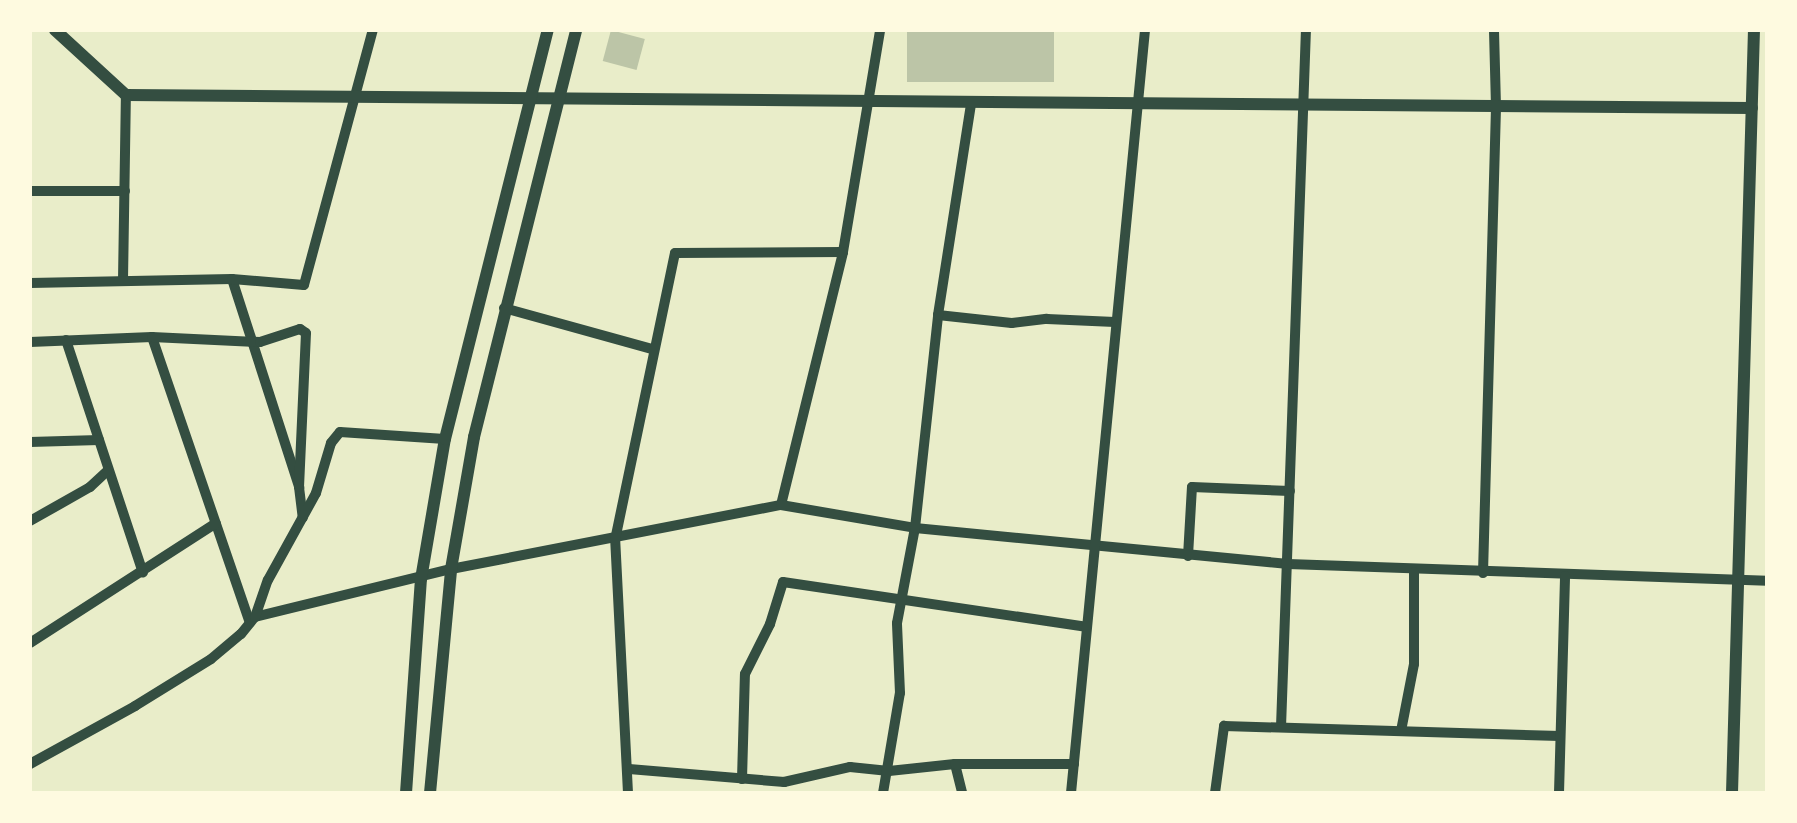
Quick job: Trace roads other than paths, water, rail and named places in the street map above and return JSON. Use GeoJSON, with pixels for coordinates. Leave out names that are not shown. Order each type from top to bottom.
{"type":"FeatureCollection","features":[{"type":"Feature","properties":{"kind":"street"},"geometry":{"type":"LineString","coordinates":[[55,30],[126,95],[1760,108]]}},
{"type":"Feature","properties":{"kind":"street"},"geometry":{"type":"LineString","coordinates":[[30,283],[232,279],[304,284],[373,30]]}},
{"type":"Feature","properties":{"kind":"street"},"geometry":{"type":"LineString","coordinates":[[406,793],[421,579],[445,440],[548,30]]}},
{"type":"Feature","properties":{"kind":"street"},"geometry":{"type":"LineString","coordinates":[[430,793],[450,570],[474,437],[576,30]]}},
{"type":"Feature","properties":{"kind":"street"},"geometry":{"type":"LineString","coordinates":[[781,505],[842,252],[880,30]]}},
{"type":"Feature","properties":{"kind":"street"},"geometry":{"type":"LineString","coordinates":[[1071,793],[1144,30]]}},
{"type":"Feature","properties":{"kind":"street"},"geometry":{"type":"LineString","coordinates":[[1280,727],[1306,30]]}},
{"type":"Feature","properties":{"kind":"street"},"geometry":{"type":"LineString","coordinates":[[1483,573],[1496,106],[1494,30]]}},
{"type":"Feature","properties":{"kind":"street"},"geometry":{"type":"LineString","coordinates":[[1732,793],[1760,108],[1754,30]]}},
{"type":"Feature","properties":{"kind":"street"},"geometry":{"type":"LineString","coordinates":[[123,280],[126,95]]}},
{"type":"Feature","properties":{"kind":"street"},"geometry":{"type":"LineString","coordinates":[[882,793],[900,692],[897,623],[915,528],[938,315],[971,104]]}},
{"type":"Feature","properties":{"kind":"street"},"geometry":{"type":"LineString","coordinates":[[30,191],[125,191]]}},
{"type":"Feature","properties":{"kind":"street"},"geometry":{"type":"LineString","coordinates":[[628,793],[615,540],[675,253],[842,252]]}},
{"type":"Feature","properties":{"kind":"street"},"geometry":{"type":"LineString","coordinates":[[232,279],[299,487]]}},
{"type":"Feature","properties":{"kind":"street"},"geometry":{"type":"LineString","coordinates":[[504,308],[652,349]]}},
{"type":"Feature","properties":{"kind":"street"},"geometry":{"type":"LineString","coordinates":[[938,315],[1012,324],[1047,318],[1115,322]]}},
{"type":"Feature","properties":{"kind":"street"},"geometry":{"type":"LineString","coordinates":[[30,342],[152,337],[260,342],[300,329],[306,333],[299,487],[303,518]]}},
{"type":"Feature","properties":{"kind":"street"},"geometry":{"type":"LineString","coordinates":[[152,337],[253,620]]}},
{"type":"Feature","properties":{"kind":"street"},"geometry":{"type":"LineString","coordinates":[[66,340],[143,573]]}},
{"type":"Feature","properties":{"kind":"street"},"geometry":{"type":"LineString","coordinates":[[30,764],[211,659],[253,620],[268,580],[316,493],[331,443],[340,432],[445,440]]}},
{"type":"Feature","properties":{"kind":"street"},"geometry":{"type":"LineString","coordinates":[[30,442],[99,440]]}},
{"type":"Feature","properties":{"kind":"street"},"geometry":{"type":"LineString","coordinates":[[30,521],[90,487],[107,472]]}},
{"type":"Feature","properties":{"kind":"street"},"geometry":{"type":"LineString","coordinates":[[1188,556],[1192,487],[1290,491]]}},
{"type":"Feature","properties":{"kind":"street"},"geometry":{"type":"LineString","coordinates":[[253,620],[450,570],[781,505],[915,528],[1288,564],[1414,572],[1767,581]]}},
{"type":"Feature","properties":{"kind":"street"},"geometry":{"type":"LineString","coordinates":[[30,643],[216,523]]}},
{"type":"Feature","properties":{"kind":"street"},"geometry":{"type":"LineString","coordinates":[[1402,731],[1414,664],[1414,572]]}},
{"type":"Feature","properties":{"kind":"street"},"geometry":{"type":"LineString","coordinates":[[1559,793],[1565,576]]}},
{"type":"Feature","properties":{"kind":"street"},"geometry":{"type":"LineString","coordinates":[[742,779],[745,674],[770,624],[783,582],[1086,627]]}},
{"type":"Feature","properties":{"kind":"street"},"geometry":{"type":"LineString","coordinates":[[1215,793],[1224,726],[1560,736]]}},
{"type":"Feature","properties":{"kind":"street"},"geometry":{"type":"LineString","coordinates":[[629,769],[784,782],[850,767],[888,770],[954,764],[1074,764]]}},
{"type":"Feature","properties":{"kind":"street"},"geometry":{"type":"LineString","coordinates":[[954,764],[962,793]]}}]}
